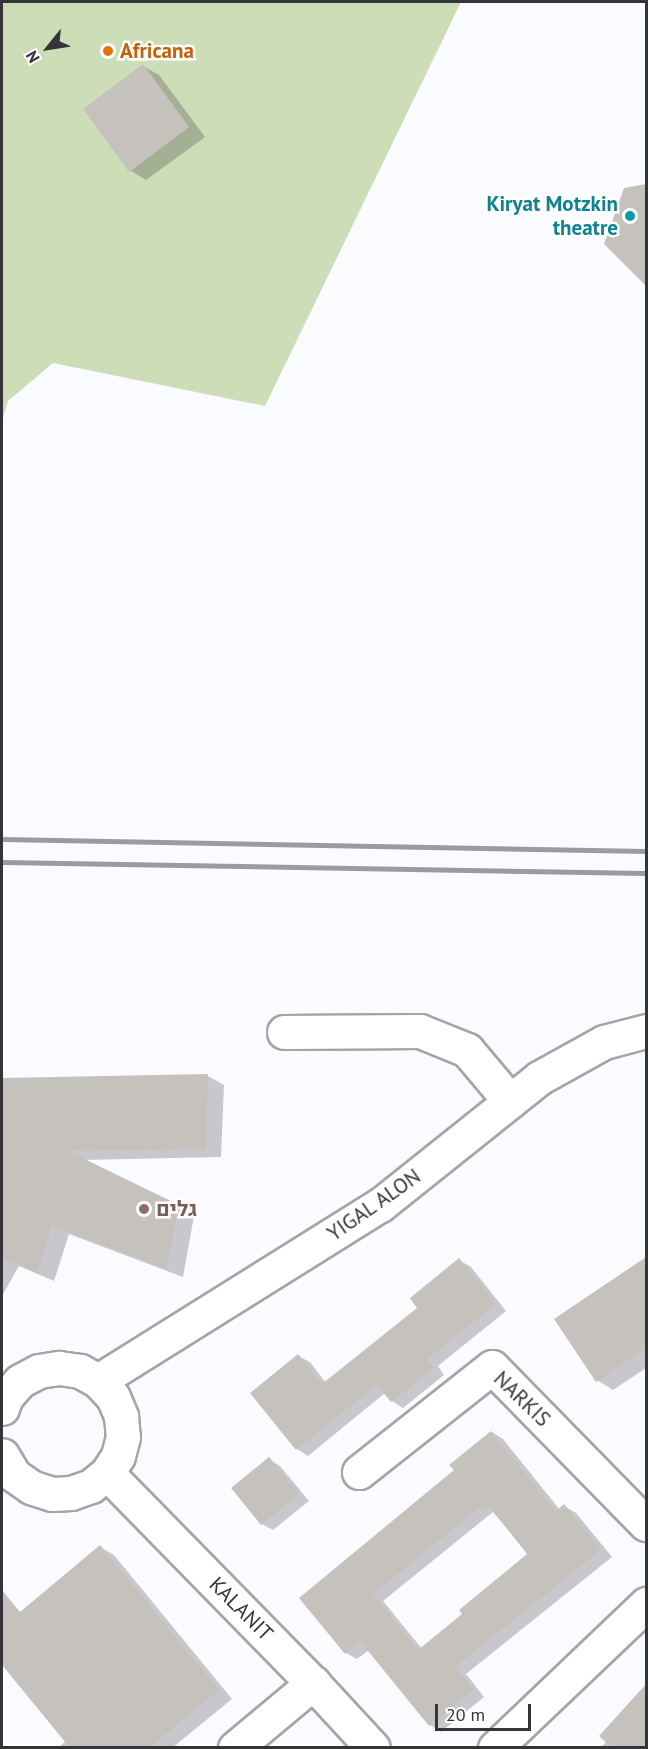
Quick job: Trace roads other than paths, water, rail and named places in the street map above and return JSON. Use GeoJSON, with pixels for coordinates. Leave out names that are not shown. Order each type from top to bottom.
{"type":"FeatureCollection","features":[{"type":"Feature","properties":{"kind":"street"},"geometry":{"type":"LineString","coordinates":[[284,1032],[420,1031],[466,1050],[510,1101]]}},
{"type":"Feature","properties":{"kind":"street","name":"YIGAL ALON"},"geometry":{"type":"LineString","coordinates":[[98,1381],[380,1205],[538,1078],[604,1042],[646,1031]]}},
{"type":"Feature","properties":{"kind":"street","name":"NARKIS"},"geometry":{"type":"LineString","coordinates":[[359,1472],[492,1367],[646,1524]]}},
{"type":"Feature","properties":{"kind":"street"},"geometry":{"type":"LineString","coordinates":[[2,1408],[11,1375],[59,1368],[80,1371],[98,1381],[112,1397],[121,1416],[123,1437],[118,1456],[107,1473],[91,1486],[72,1493],[51,1494],[31,1487],[4,1467]]}},
{"type":"Feature","properties":{"kind":"street","name":"KALANIT"},"geometry":{"type":"LineString","coordinates":[[107,1473],[314,1683],[373,1748]]}},
{"type":"Feature","properties":{"kind":"street"},"geometry":{"type":"LineString","coordinates":[[495,1748],[646,1604]]}},
{"type":"Feature","properties":{"kind":"street"},"geometry":{"type":"LineString","coordinates":[[235,1748],[314,1683]]}},
{"type":"Feature","properties":{"kind":"railway"},"geometry":{"type":"LineString","coordinates":[[2,839],[646,851]]}},
{"type":"Feature","properties":{"kind":"railway"},"geometry":{"type":"LineString","coordinates":[[2,862],[646,873]]}},
{"type":"Feature","properties":{"kind":"place","name":"Africana"},"geometry":{"type":"Point","coordinates":[108,51]}},
{"type":"Feature","properties":{"kind":"place","name":"Kiryat Motzkin theatre"},"geometry":{"type":"Point","coordinates":[630,216]}},
{"type":"Feature","properties":{"kind":"place","name":"גלים"},"geometry":{"type":"Point","coordinates":[144,1209]}}]}
